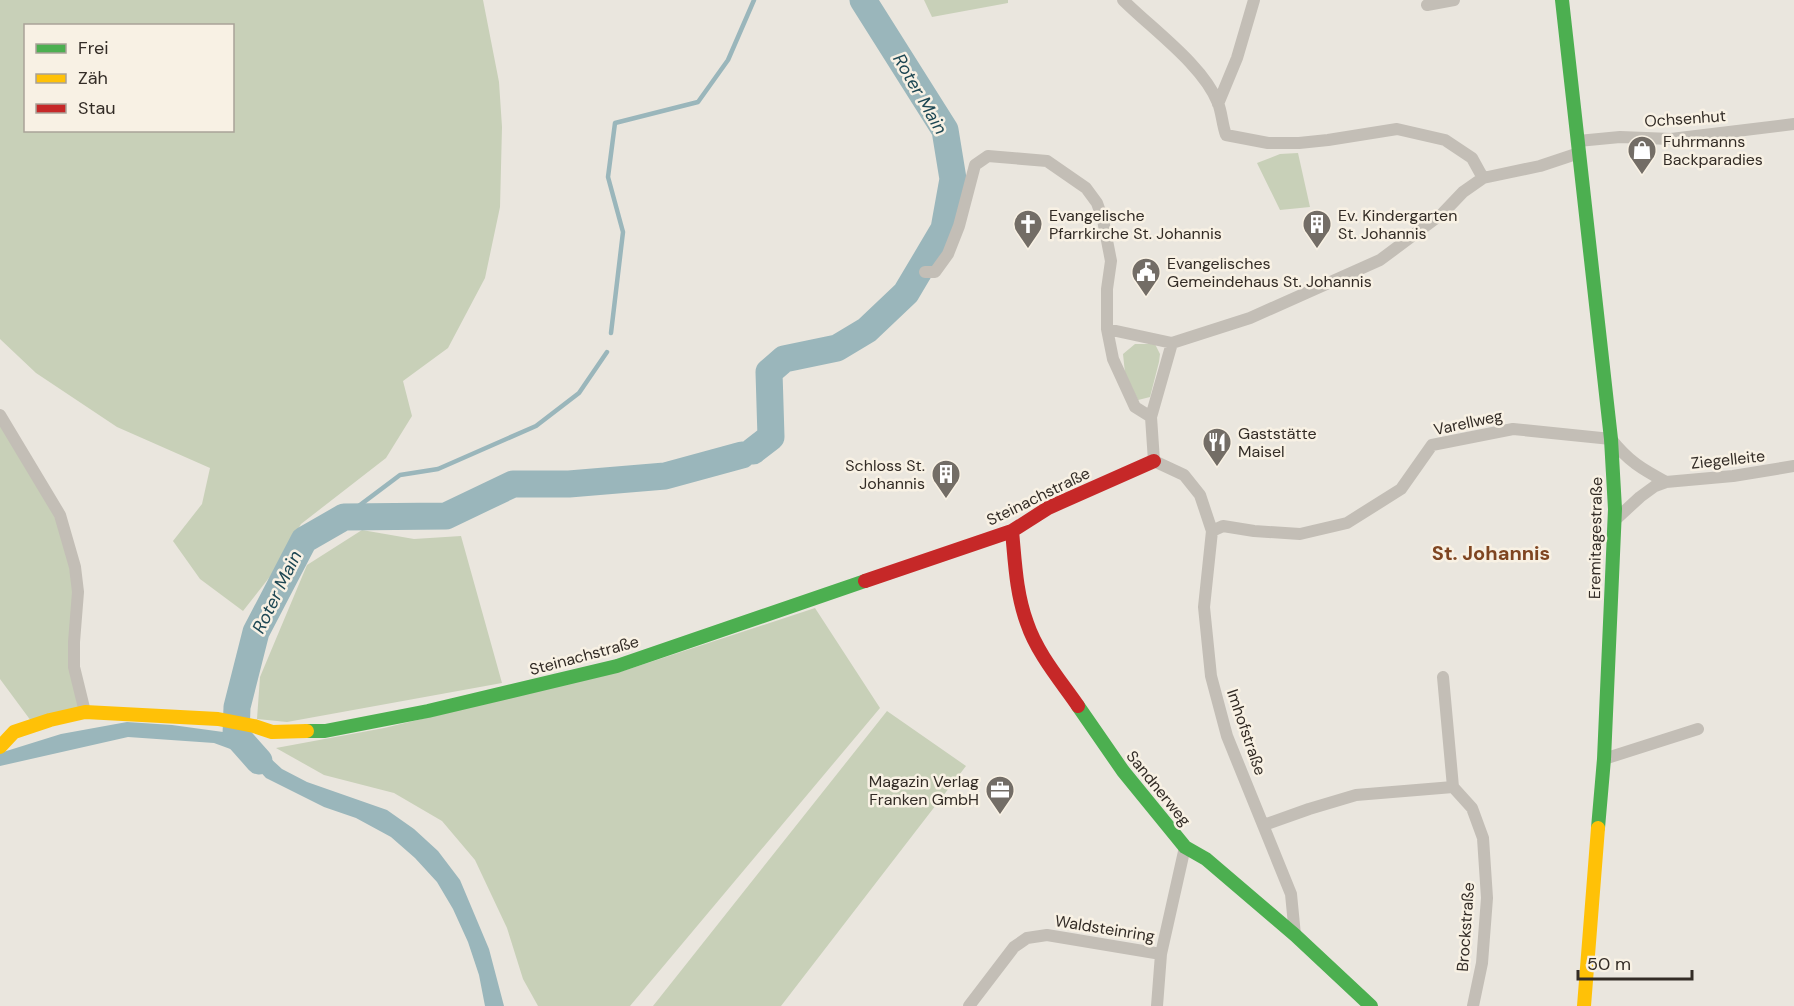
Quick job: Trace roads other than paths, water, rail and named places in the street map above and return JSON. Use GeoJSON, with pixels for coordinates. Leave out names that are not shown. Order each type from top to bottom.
{"type":"FeatureCollection","features":[{"type":"Feature","properties":{"kind":"street"},"geometry":{"type":"LineString","coordinates":[[1107,329],[1172,343],[1250,318],[1380,260],[1443,213],[1463,192],[1483,178],[1472,158],[1444,140],[1397,129],[1328,140],[1299,142],[1268,143],[1226,135],[1218,104],[1208,85],[1194,67],[1123,0]]}},
{"type":"Feature","properties":{"kind":"street"},"geometry":{"type":"LineString","coordinates":[[1218,104],[1237,58],[1254,0]]}},
{"type":"Feature","properties":{"kind":"street"},"geometry":{"type":"LineString","coordinates":[[1427,5],[1454,0]]}},
{"type":"Feature","properties":{"kind":"street","name":"Eremitagestraße"},"geometry":{"type":"LineString","coordinates":[[1562,0],[1611,439],[1615,520],[1604,759],[1584,1006]]}},
{"type":"Feature","properties":{"kind":"street","name":"Ochsenhut"},"geometry":{"type":"LineString","coordinates":[[1483,178],[1540,166],[1578,147],[1620,137],[1671,138],[1794,124]]}},
{"type":"Feature","properties":{"kind":"street"},"geometry":{"type":"LineString","coordinates":[[925,272],[935,272],[948,254],[959,226],[975,165],[988,156],[1047,161],[1086,188],[1097,203],[1103,220],[1111,261],[1107,289],[1107,329],[1113,359],[1136,406],[1151,417]]}},
{"type":"Feature","properties":{"kind":"street"},"geometry":{"type":"LineString","coordinates":[[1172,343],[1151,417],[1154,461],[1184,475],[1200,495],[1212,531]]}},
{"type":"Feature","properties":{"kind":"street"},"geometry":{"type":"LineString","coordinates":[[0,415],[60,515],[71,550],[78,592],[74,642],[75,666],[86,712]]}},
{"type":"Feature","properties":{"kind":"street","name":"Varellweg"},"geometry":{"type":"LineString","coordinates":[[1212,531],[1223,526],[1300,534],[1347,523],[1401,489],[1432,446],[1513,429],[1611,439]]}},
{"type":"Feature","properties":{"kind":"street"},"geometry":{"type":"LineString","coordinates":[[1611,439],[1624,456],[1635,465],[1666,482]]}},
{"type":"Feature","properties":{"kind":"street","name":"Steinachstraße"},"geometry":{"type":"LineString","coordinates":[[0,747],[14,732],[50,720],[86,712],[218,718],[272,732],[325,731],[428,711],[617,666],[1012,531],[1048,508],[1154,461]]}},
{"type":"Feature","properties":{"kind":"street","name":"Ziegelleite"},"geometry":{"type":"LineString","coordinates":[[1615,520],[1640,497],[1666,482],[1733,476],[1794,466]]}},
{"type":"Feature","properties":{"kind":"street","name":"Sandnerweg"},"geometry":{"type":"LineString","coordinates":[[1012,531],[1016,580],[1027,624],[1045,657],[1123,771],[1185,847],[1206,859],[1295,935],[1371,1006]]}},
{"type":"Feature","properties":{"kind":"street","name":"Imhofstraße"},"geometry":{"type":"LineString","coordinates":[[1212,531],[1204,607],[1210,676],[1227,736],[1292,894],[1295,935]]}},
{"type":"Feature","properties":{"kind":"street"},"geometry":{"type":"LineString","coordinates":[[1264,825],[1309,808],[1356,795],[1453,787],[1443,677]]}},
{"type":"Feature","properties":{"kind":"street"},"geometry":{"type":"LineString","coordinates":[[1604,759],[1698,729]]}},
{"type":"Feature","properties":{"kind":"street","name":"Brockstraße"},"geometry":{"type":"LineString","coordinates":[[1453,787],[1472,808],[1483,838],[1487,898],[1482,963],[1473,1006]]}},
{"type":"Feature","properties":{"kind":"street"},"geometry":{"type":"LineString","coordinates":[[1157,1006],[1161,954],[1185,847]]}},
{"type":"Feature","properties":{"kind":"street","name":"Waldsteinring"},"geometry":{"type":"LineString","coordinates":[[969,1006],[1014,947],[1027,938],[1047,935],[1161,954]]}},
{"type":"Feature","properties":{"kind":"water"},"geometry":{"type":"Polygon","coordinates":[[[127,722],[172,725],[245,735],[282,769],[307,782],[387,810],[414,829],[438,851],[460,880],[489,949],[504,1006],[485,1006],[479,975],[468,942],[453,909],[437,882],[415,858],[391,837],[356,818],[324,807],[266,778],[244,754],[214,743],[128,737],[0,766],[0,753],[61,734],[127,722]]]}},
{"type":"Feature","properties":{"kind":"waterway"},"geometry":{"type":"LineString","coordinates":[[611,333],[623,232],[608,177],[615,123],[698,102],[728,60],[754,0]]}},
{"type":"Feature","properties":{"kind":"waterway","name":"Roter Main"},"geometry":{"type":"LineString","coordinates":[[753,451],[771,437],[769,372],[784,359],[837,348],[867,330],[906,293],[944,229],[953,179],[945,130],[863,0]]}},
{"type":"Feature","properties":{"kind":"waterway"},"geometry":{"type":"LineString","coordinates":[[344,517],[400,475],[438,469],[536,426],[579,393],[607,352]]}},
{"type":"Feature","properties":{"kind":"waterway","name":"Roter Main"},"geometry":{"type":"LineString","coordinates":[[259,761],[236,735],[237,707],[256,632],[304,540],[344,517],[446,516],[513,484],[569,484],[665,476],[742,455]]}},
{"type":"Feature","properties":{"kind":"place","name":"Fuhrmanns Backparadies"},"geometry":{"type":"Point","coordinates":[1642,176]}},
{"type":"Feature","properties":{"kind":"place","name":"Evangelische Pfarrkirche St. Johannis"},"geometry":{"type":"Point","coordinates":[1028,250]}},
{"type":"Feature","properties":{"kind":"place","name":"Ev. Kindergarten St. Johannis"},"geometry":{"type":"Point","coordinates":[1317,250]}},
{"type":"Feature","properties":{"kind":"place","name":"Evangelisches Gemeindehaus St. Johannis"},"geometry":{"type":"Point","coordinates":[1146,298]}},
{"type":"Feature","properties":{"kind":"place","name":"Gaststätte Maisel"},"geometry":{"type":"Point","coordinates":[1217,468]}},
{"type":"Feature","properties":{"kind":"place","name":"Schloss St. Johannis"},"geometry":{"type":"Point","coordinates":[946,500]}},
{"type":"Feature","properties":{"kind":"place","name":"Magazin Verlag Franken GmbH"},"geometry":{"type":"Point","coordinates":[1000,816]}},
{"type":"Feature","properties":{"kind":"district","name":"St. Johannis"},"geometry":{"type":"Point","coordinates":[1491,553]}}]}
